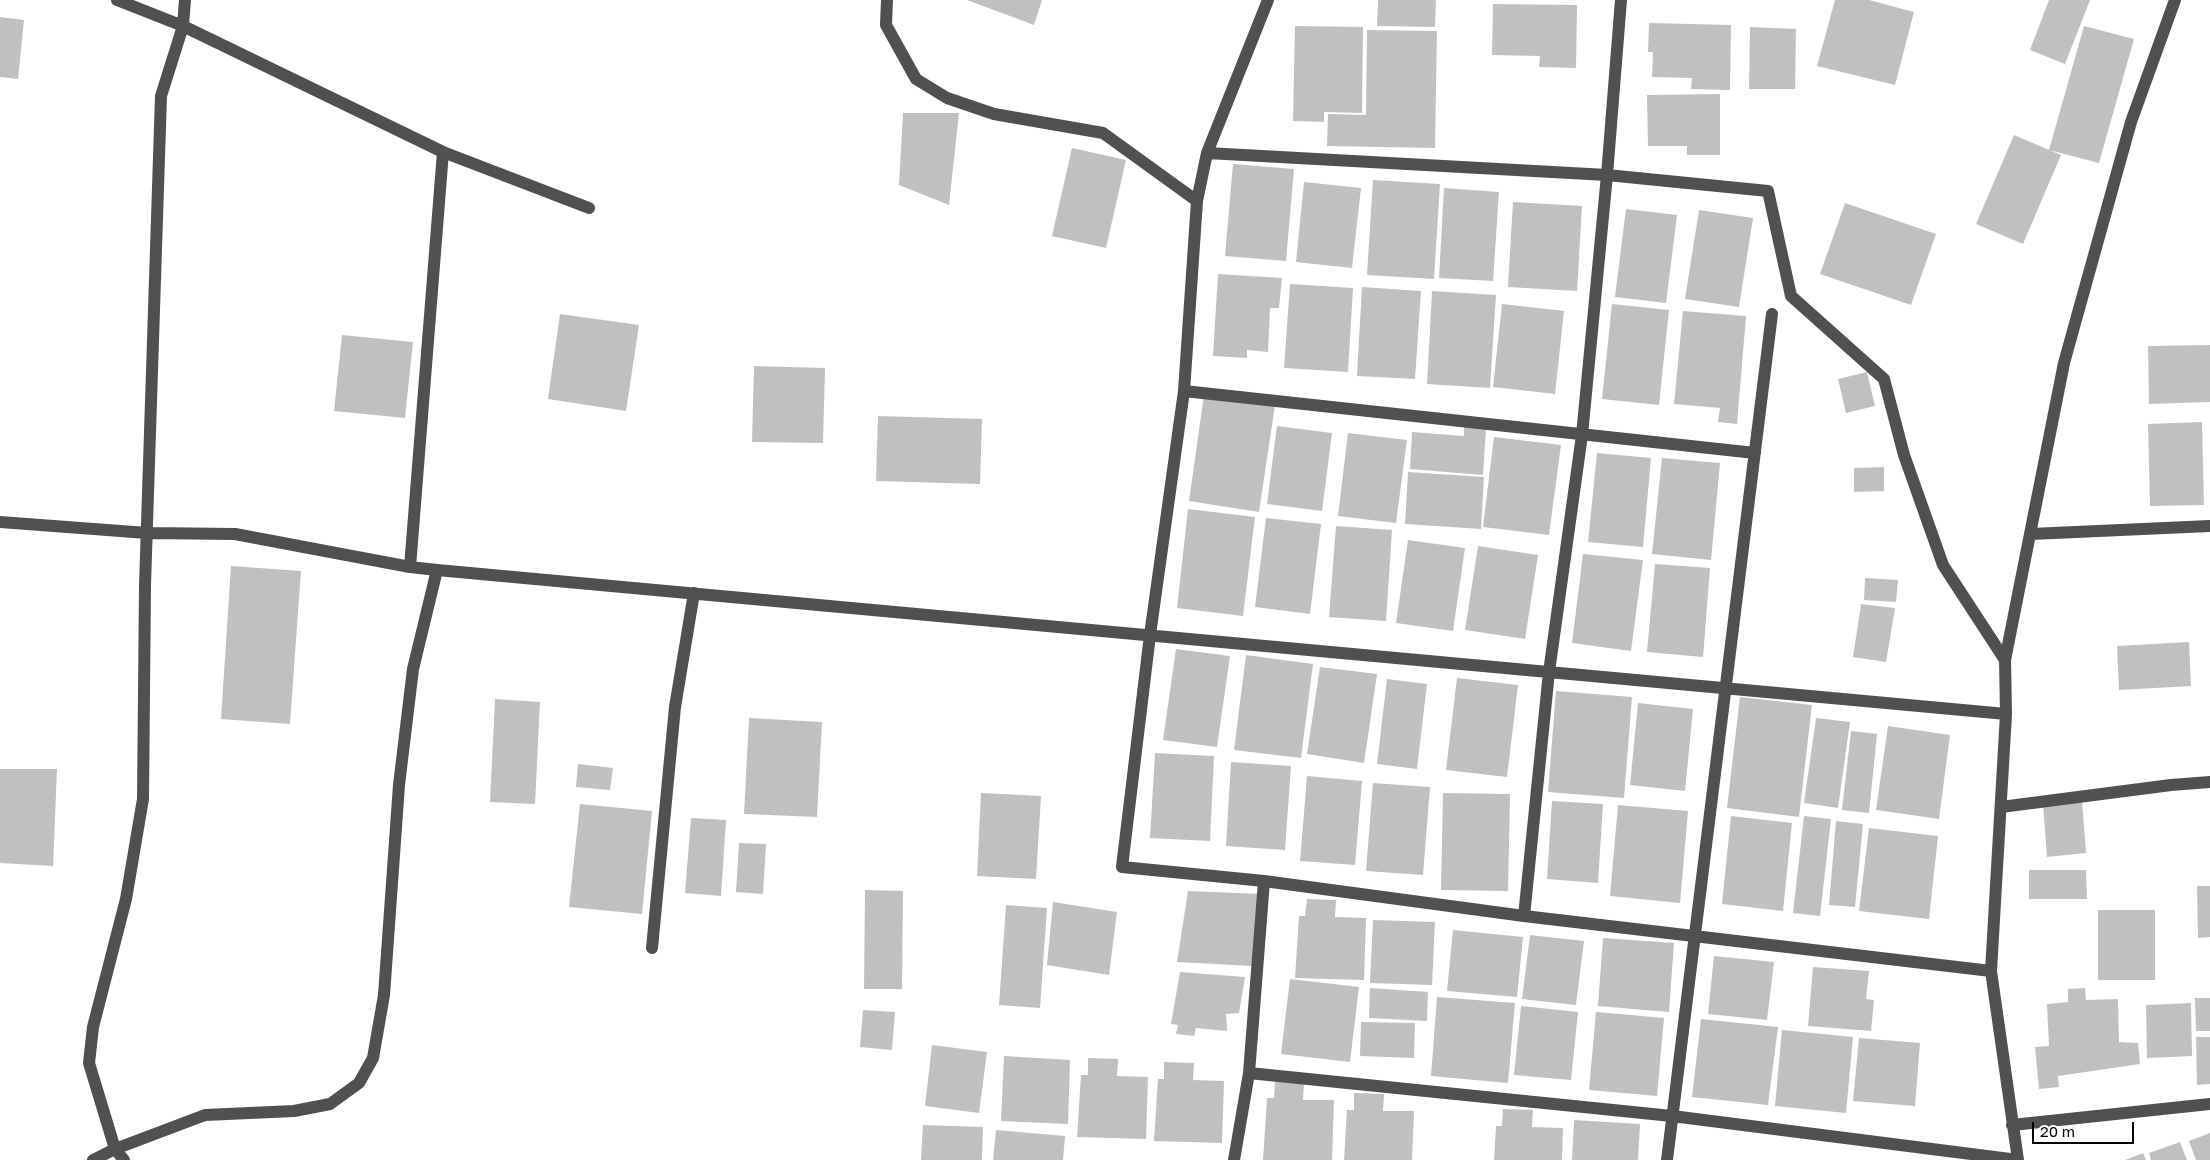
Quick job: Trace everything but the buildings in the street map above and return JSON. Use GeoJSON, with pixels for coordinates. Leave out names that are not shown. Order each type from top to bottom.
{"type":"FeatureCollection","features":[{"type":"Feature","properties":{"kind":"street"},"geometry":{"type":"LineString","coordinates":[[117,0],[183,26],[442,152],[589,208]]}},
{"type":"Feature","properties":{"kind":"street"},"geometry":{"type":"LineString","coordinates":[[124,1160],[115,1149],[89,1063],[93,1027],[126,899],[143,799],[147,533],[161,96],[183,26],[185,0]]}},
{"type":"Feature","properties":{"kind":"street"},"geometry":{"type":"LineString","coordinates":[[887,0],[886,25],[916,79],[947,98],[994,114],[1104,133],[1197,201]]}},
{"type":"Feature","properties":{"kind":"street"},"geometry":{"type":"LineString","coordinates":[[1268,0],[1207,154],[1197,201],[1184,391],[1150,635],[1122,867],[1264,881],[1524,916],[1991,971]]}},
{"type":"Feature","properties":{"kind":"street"},"geometry":{"type":"LineString","coordinates":[[1524,916],[1549,672],[1582,435],[1607,175],[1621,0]]}},
{"type":"Feature","properties":{"kind":"street"},"geometry":{"type":"LineString","coordinates":[[1248,1074],[1672,1116],[2018,1160],[1991,971],[2006,714],[2005,660],[2064,364],[2131,122],[2175,0]]}},
{"type":"Feature","properties":{"kind":"street"},"geometry":{"type":"LineString","coordinates":[[410,567],[442,152]]}},
{"type":"Feature","properties":{"kind":"street"},"geometry":{"type":"LineString","coordinates":[[1207,154],[1607,175],[1768,191],[1791,296],[1884,379],[1904,455],[1943,565],[2005,660]]}},
{"type":"Feature","properties":{"kind":"street"},"geometry":{"type":"LineString","coordinates":[[1667,1160],[1772,314]]}},
{"type":"Feature","properties":{"kind":"street"},"geometry":{"type":"LineString","coordinates":[[1184,391],[1755,453]]}},
{"type":"Feature","properties":{"kind":"street"},"geometry":{"type":"LineString","coordinates":[[0,522],[147,533],[236,534],[410,567],[437,570],[2006,714]]}},
{"type":"Feature","properties":{"kind":"street"},"geometry":{"type":"LineString","coordinates":[[2031,534],[2210,526]]}},
{"type":"Feature","properties":{"kind":"street"},"geometry":{"type":"LineString","coordinates":[[93,1160],[115,1149],[205,1115],[294,1111],[330,1104],[359,1082],[373,1058],[384,994],[399,785],[413,669],[437,570]]}},
{"type":"Feature","properties":{"kind":"street"},"geometry":{"type":"LineString","coordinates":[[652,948],[675,707],[694,593]]}},
{"type":"Feature","properties":{"kind":"street"},"geometry":{"type":"LineString","coordinates":[[2000,807],[2171,785],[2210,782]]}},
{"type":"Feature","properties":{"kind":"street"},"geometry":{"type":"LineString","coordinates":[[1234,1160],[1248,1074],[1264,881]]}},
{"type":"Feature","properties":{"kind":"street"},"geometry":{"type":"LineString","coordinates":[[2012,1125],[2210,1104]]}}]}
